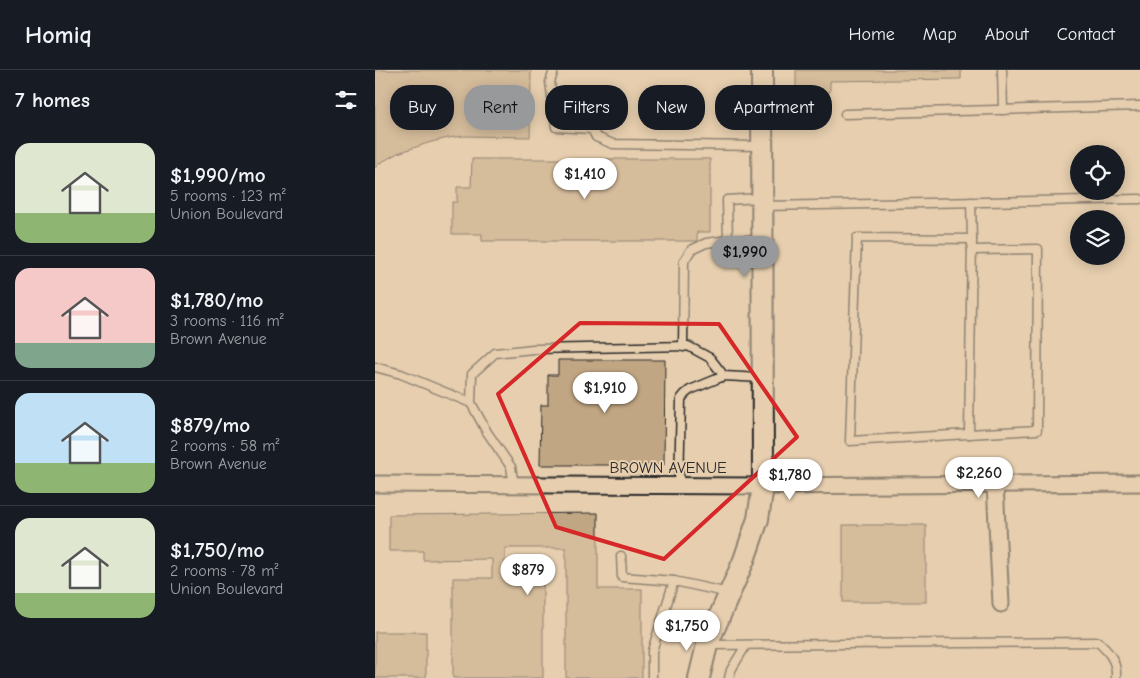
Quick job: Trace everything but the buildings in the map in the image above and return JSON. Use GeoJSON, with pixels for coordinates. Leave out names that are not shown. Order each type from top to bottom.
{"type":"FeatureCollection","features":[{"type":"Feature","properties":{"kind":"main road"},"geometry":{"type":"LineString","coordinates":[[699,678],[707,645],[744,560],[758,520],[763,486],[762,70]]}},
{"type":"Feature","properties":{"kind":"street","name":"BROWN AVENUE"},"geometry":{"type":"LineString","coordinates":[[375,484],[763,486],[1140,483]]}},
{"type":"Feature","properties":{"kind":"street"},"geometry":{"type":"LineString","coordinates":[[995,484],[1001,604]]}},
{"type":"Feature","properties":{"kind":"lane"},"geometry":{"type":"LineString","coordinates":[[554,70],[550,82],[556,127],[592,129],[596,137],[613,144],[762,146]]}},
{"type":"Feature","properties":{"kind":"lane"},"geometry":{"type":"LineString","coordinates":[[1002,70],[1003,110]]}},
{"type":"Feature","properties":{"kind":"lane"},"geometry":{"type":"LineString","coordinates":[[845,114],[1140,106]]}},
{"type":"Feature","properties":{"kind":"lane"},"geometry":{"type":"LineString","coordinates":[[728,240],[727,200],[762,202],[971,202],[1140,199]]}},
{"type":"Feature","properties":{"kind":"lane"},"geometry":{"type":"LineString","coordinates":[[969,434],[971,202]]}},
{"type":"Feature","properties":{"kind":"lane"},"geometry":{"type":"LineString","coordinates":[[972,239],[857,238],[850,441],[1037,430],[1038,249],[972,250]]}},
{"type":"Feature","properties":{"kind":"lane"},"geometry":{"type":"LineString","coordinates":[[683,346],[684,261],[691,250],[706,243],[728,240],[763,240]]}},
{"type":"Feature","properties":{"kind":"lane"},"geometry":{"type":"LineString","coordinates":[[514,485],[511,467],[487,432],[471,403],[472,374],[495,353],[533,349],[688,346],[710,358],[724,376]]}},
{"type":"Feature","properties":{"kind":"lane"},"geometry":{"type":"LineString","coordinates":[[375,367],[401,374],[471,403]]}},
{"type":"Feature","properties":{"kind":"lane"},"geometry":{"type":"LineString","coordinates":[[679,486],[681,399],[689,390],[724,376],[763,378]]}},
{"type":"Feature","properties":{"kind":"lane"},"geometry":{"type":"LineString","coordinates":[[621,556],[622,577],[674,581],[729,593]]}},
{"type":"Feature","properties":{"kind":"lane"},"geometry":{"type":"LineString","coordinates":[[652,678],[652,651],[674,581]]}},
{"type":"Feature","properties":{"kind":"lane"},"geometry":{"type":"LineString","coordinates":[[707,645],[1098,642],[1109,652],[1117,668],[1116,678]]}},
{"type":"Feature","properties":{"kind":"lane"},"geometry":{"type":"LineString","coordinates":[[729,678],[731,670],[746,645]]}},
{"type":"Feature","properties":{"kind":"highlighted area"},"geometry":{"type":"Polygon","coordinates":[[[580,323],[719,324],[797,437],[664,559],[556,527],[498,394],[580,323]]]}}]}
